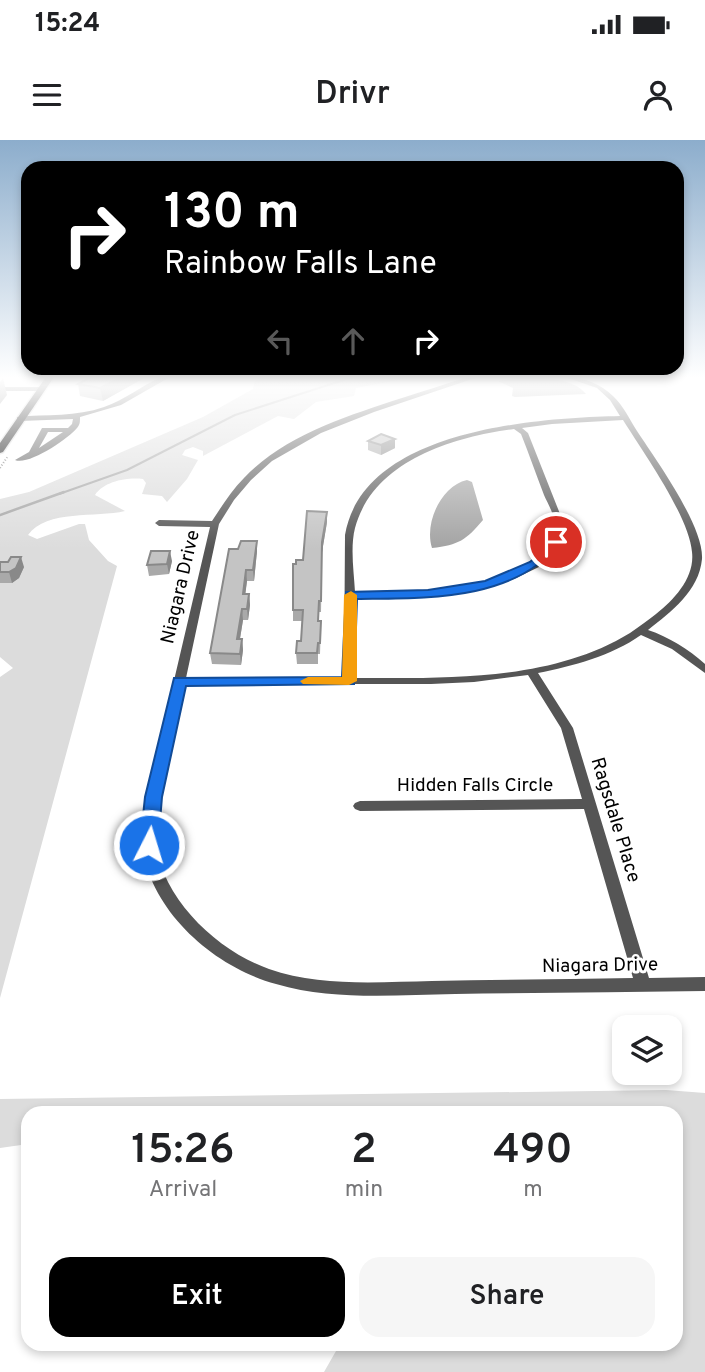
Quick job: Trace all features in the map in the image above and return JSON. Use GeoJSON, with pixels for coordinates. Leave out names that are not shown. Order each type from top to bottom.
{"type":"FeatureCollection","features":[{"type":"Feature","properties":{"kind":"street"},"geometry":{"type":"LineString","coordinates":[[33,454],[44,434]]}},
{"type":"Feature","properties":{"kind":"street"},"geometry":{"type":"LineString","coordinates":[[19,460],[50,446],[64,434]]}},
{"type":"Feature","properties":{"kind":"street","name":"Niagara Drive"},"geometry":{"type":"LineString","coordinates":[[313,434],[274,456],[243,482],[232,493],[215,524],[154,797],[149,845],[156,873],[173,903],[200,933],[232,957],[262,973],[304,985],[352,989],[705,984]]}},
{"type":"Feature","properties":{"kind":"street"},"geometry":{"type":"LineString","coordinates":[[349,681],[351,526],[363,500],[381,479],[406,461],[442,444],[478,434]]}},
{"type":"Feature","properties":{"kind":"street"},"geometry":{"type":"LineString","coordinates":[[350,595],[459,591],[512,575],[550,552],[558,532],[558,519],[525,434]]}},
{"type":"Feature","properties":{"kind":"street"},"geometry":{"type":"LineString","coordinates":[[180,681],[461,680],[532,673],[590,655],[641,631],[676,601],[689,583],[696,566],[697,552],[687,520],[635,434]]}},
{"type":"Feature","properties":{"kind":"street"},"geometry":{"type":"LineString","coordinates":[[159,523],[215,524]]}},
{"type":"Feature","properties":{"kind":"street"},"geometry":{"type":"LineString","coordinates":[[641,631],[670,643],[705,670]]}},
{"type":"Feature","properties":{"kind":"street","name":"Ragsdale Place"},"geometry":{"type":"LineString","coordinates":[[532,673],[567,728],[643,985]]}},
{"type":"Feature","properties":{"kind":"street","name":"Hidden Falls Circle"},"geometry":{"type":"LineString","coordinates":[[360,806],[591,804]]}},
{"type":"Feature","properties":{"kind":"shaded area"},"geometry":{"type":"Polygon","coordinates":[[[162,434],[243,434],[203,456],[203,451],[193,447],[185,450],[182,455],[198,460],[187,479],[167,502],[162,496],[142,494],[146,483],[143,479],[117,481],[104,486],[95,495],[125,511],[59,518],[36,527],[28,535],[37,539],[85,524],[89,540],[108,561],[117,566],[0,998],[0,677],[13,668],[0,657],[0,499],[29,492],[162,434]]]}},
{"type":"Feature","properties":{"kind":"shaded area"},"geometry":{"type":"Polygon","coordinates":[[[467,480],[472,482],[483,520],[461,540],[432,548],[430,528],[437,507],[449,490],[467,480]]]}},
{"type":"Feature","properties":{"kind":"shaded area"},"geometry":{"type":"Polygon","coordinates":[[[666,1090],[705,1093],[705,1372],[324,1372],[336,1351],[683,1351],[683,1106],[21,1106],[21,1145],[0,1148],[0,1099],[666,1090]]]}},
{"type":"Feature","properties":{"kind":"building"},"geometry":{"type":"Polygon","coordinates":[[[380,434],[395,439],[381,445],[368,441],[380,434]]]}},
{"type":"Feature","properties":{"kind":"building"},"geometry":{"type":"Polygon","coordinates":[[[307,511],[327,512],[322,542],[318,621],[321,621],[320,643],[317,653],[296,653],[297,641],[301,641],[303,610],[293,610],[293,564],[296,564],[296,560],[303,560],[307,511]]]}},
{"type":"Feature","properties":{"kind":"building"},"geometry":{"type":"Polygon","coordinates":[[[241,541],[257,541],[253,570],[246,570],[243,594],[249,594],[247,609],[242,609],[237,639],[242,639],[240,654],[210,653],[229,549],[238,549],[241,541]]]}},
{"type":"Feature","properties":{"kind":"building"},"geometry":{"type":"Polygon","coordinates":[[[151,551],[170,551],[167,564],[147,565],[151,551]]]}},
{"type":"Feature","properties":{"kind":"building"},"geometry":{"type":"Polygon","coordinates":[[[11,557],[21,557],[16,568],[9,572],[0,572],[0,562],[8,562],[11,557]]]}},
{"type":"Feature","properties":{"kind":"waterway"},"geometry":{"type":"LineString","coordinates":[[59,494],[127,470],[197,434]]}},
{"type":"Feature","properties":{"kind":"waterway"},"geometry":{"type":"LineString","coordinates":[[0,515],[64,492]]}},
{"type":"Feature","properties":{"kind":"slow traffic"},"geometry":{"type":"LineString","coordinates":[[308,681],[349,681],[351,595]]}},
{"type":"Feature","properties":{"kind":"route"},"geometry":{"type":"LineString","coordinates":[[149,845],[154,797],[180,681],[349,681],[350,595],[428,594],[459,591],[488,584],[534,564],[550,552],[556,542]]}}]}
